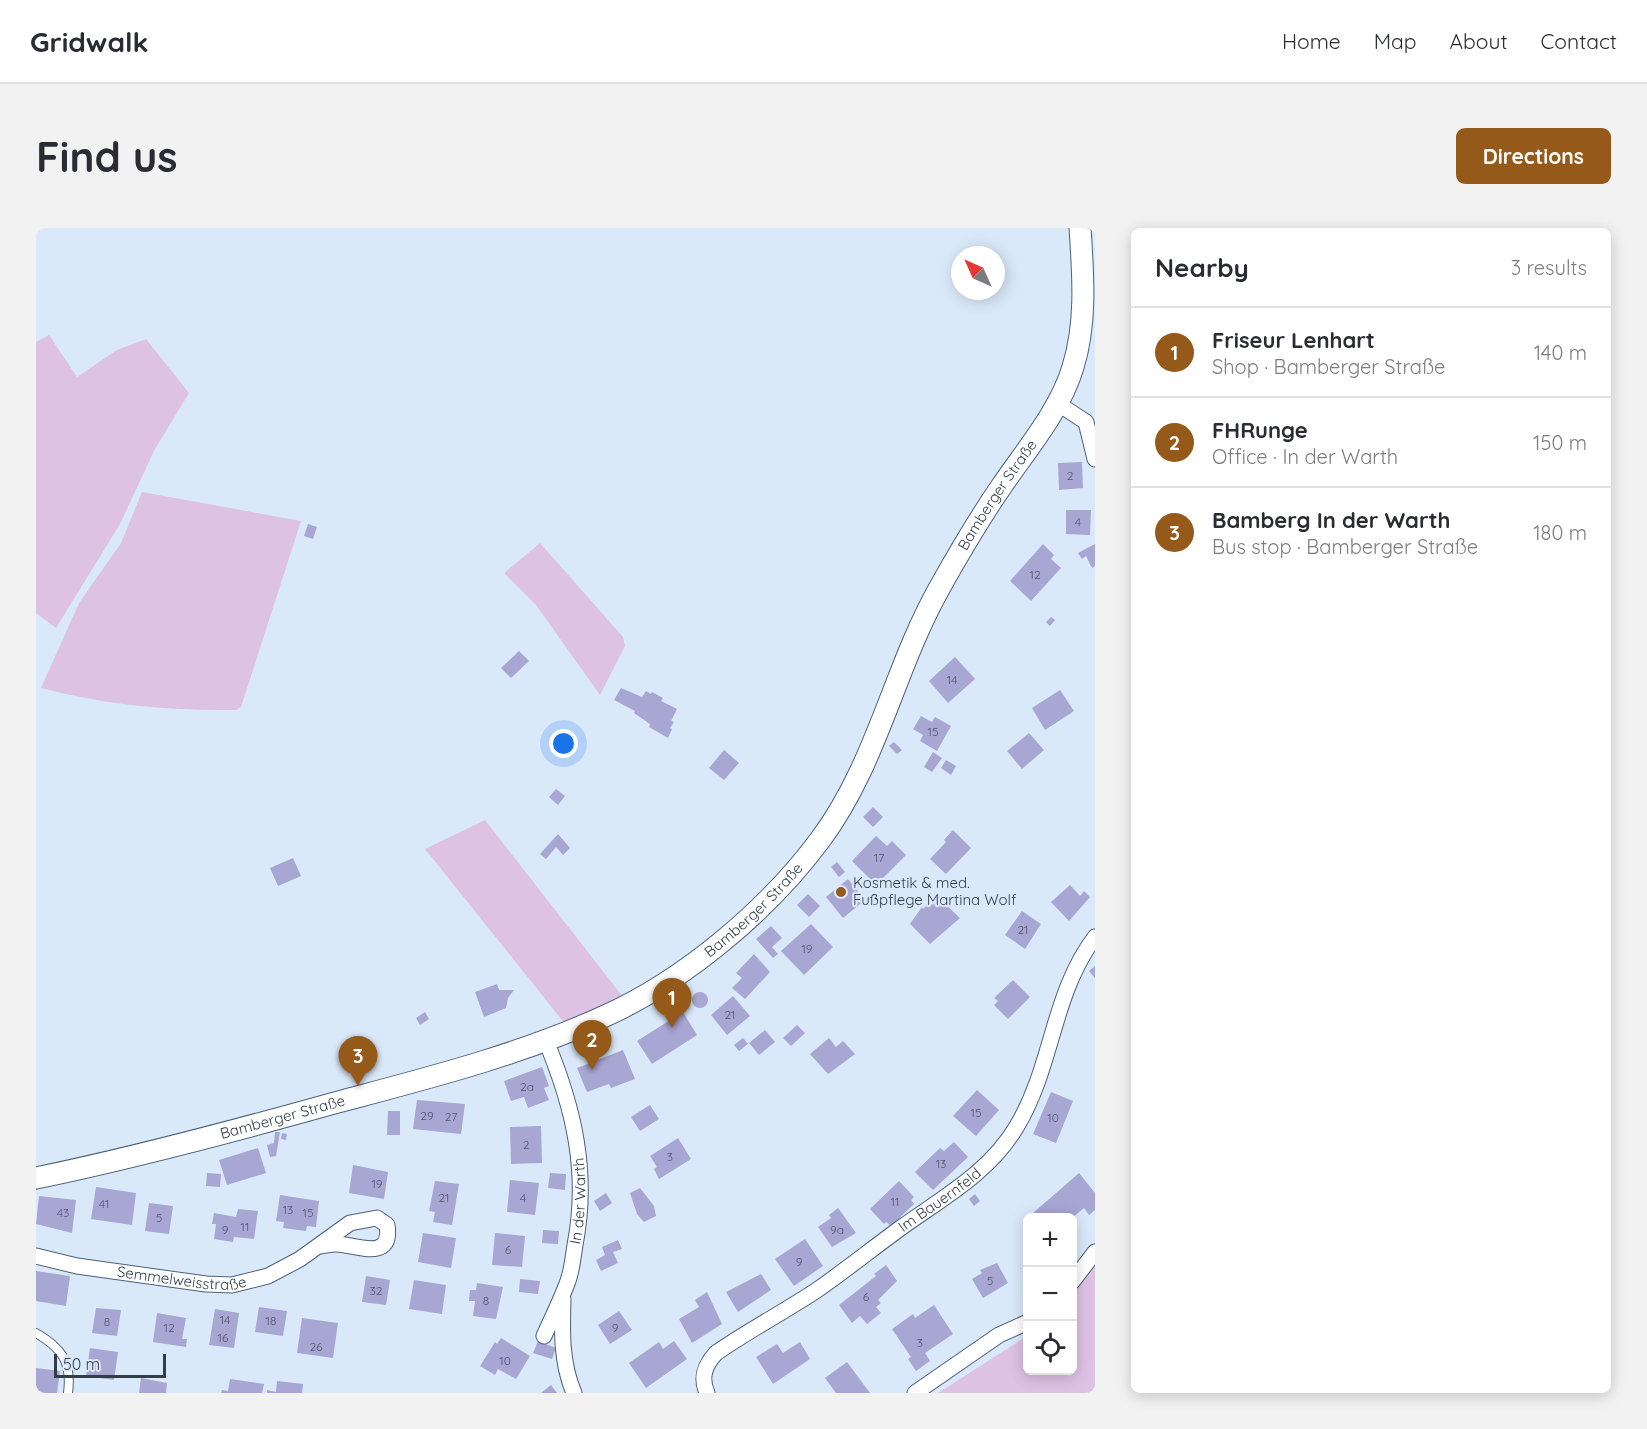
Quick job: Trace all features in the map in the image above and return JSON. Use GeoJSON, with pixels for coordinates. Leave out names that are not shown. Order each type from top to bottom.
{"type":"FeatureCollection","features":[{"type":"Feature","properties":{"kind":"street","name":"Bamberger Straße"},"geometry":{"type":"LineString","coordinates":[[36,1178],[208,1139],[459,1070],[546,1041],[606,1016],[670,979],[737,928],[798,869],[850,794],[938,590],[993,497],[1057,403],[1072,370],[1083,305],[1080,228]]}},
{"type":"Feature","properties":{"kind":"street"},"geometry":{"type":"LineString","coordinates":[[1057,403],[1086,422],[1095,459]]}},
{"type":"Feature","properties":{"kind":"street","name":"Im Bauernfeld"},"geometry":{"type":"LineString","coordinates":[[707,1393],[705,1369],[717,1353],[818,1289],[956,1190],[988,1164],[1005,1145],[1036,1086],[1068,983],[1078,962],[1095,937]]}},
{"type":"Feature","properties":{"kind":"street","name":"In der Warth"},"geometry":{"type":"LineString","coordinates":[[544,1336],[568,1279],[580,1218],[580,1172],[566,1088],[546,1041]]}},
{"type":"Feature","properties":{"kind":"street","name":"Semmelweisstraße"},"geometry":{"type":"LineString","coordinates":[[36,1256],[77,1266],[206,1284],[232,1285],[268,1276],[321,1246]]}},
{"type":"Feature","properties":{"kind":"street"},"geometry":{"type":"LineString","coordinates":[[1077,1275],[1095,1252]]}},
{"type":"Feature","properties":{"kind":"street","name":"In der Warth"},"geometry":{"type":"LineString","coordinates":[[563,1292],[563,1350],[568,1378],[574,1393]]}},
{"type":"Feature","properties":{"kind":"street"},"geometry":{"type":"LineString","coordinates":[[915,1393],[999,1335],[1023,1324]]}},
{"type":"Feature","properties":{"kind":"lane"},"geometry":{"type":"LineString","coordinates":[[36,1333],[52,1342],[67,1361],[70,1378],[68,1393]]}},
{"type":"Feature","properties":{"kind":"shaded area"},"geometry":{"type":"Polygon","coordinates":[[[49,335],[77,377],[117,350],[146,339],[189,393],[155,449],[120,524],[56,628],[36,613],[36,342],[49,335]]]}},
{"type":"Feature","properties":{"kind":"shaded area"},"geometry":{"type":"Polygon","coordinates":[[[142,492],[301,521],[241,707],[236,710],[138,706],[89,699],[41,688],[79,603],[121,543],[142,492]]]}},
{"type":"Feature","properties":{"kind":"shaded area"},"geometry":{"type":"Polygon","coordinates":[[[540,543],[623,637],[625,646],[600,695],[536,605],[504,573],[540,543]]]}},
{"type":"Feature","properties":{"kind":"shaded area"},"geometry":{"type":"Polygon","coordinates":[[[485,820],[623,997],[566,1025],[425,849],[485,820]]]}},
{"type":"Feature","properties":{"kind":"shaded area"},"geometry":{"type":"Polygon","coordinates":[[[1095,1266],[1095,1393],[938,1393],[1023,1339],[1023,1375],[1077,1375],[1077,1289],[1095,1266]]]}},
{"type":"Feature","properties":{"kind":"building"},"geometry":{"type":"Polygon","coordinates":[[[1082,462],[1083,488],[1059,490],[1058,463],[1082,462]]]}},
{"type":"Feature","properties":{"kind":"building"},"geometry":{"type":"Polygon","coordinates":[[[1066,510],[1091,510],[1090,535],[1066,534],[1066,510]]]}},
{"type":"Feature","properties":{"kind":"building"},"geometry":{"type":"Polygon","coordinates":[[[308,524],[317,527],[313,539],[304,536],[308,524]]]}},
{"type":"Feature","properties":{"kind":"building"},"geometry":{"type":"Polygon","coordinates":[[[1043,544],[1054,555],[1051,559],[1061,568],[1031,601],[1010,581],[1043,544]]]}},
{"type":"Feature","properties":{"kind":"building"},"geometry":{"type":"Polygon","coordinates":[[[1095,544],[1095,566],[1092,568],[1086,556],[1082,559],[1078,553],[1095,544]]]}},
{"type":"Feature","properties":{"kind":"building"},"geometry":{"type":"Polygon","coordinates":[[[1051,617],[1055,620],[1050,626],[1046,622],[1051,617]]]}},
{"type":"Feature","properties":{"kind":"building"},"geometry":{"type":"Polygon","coordinates":[[[519,651],[529,661],[511,678],[501,668],[519,651]]]}},
{"type":"Feature","properties":{"kind":"building"},"geometry":{"type":"Polygon","coordinates":[[[955,657],[975,679],[948,703],[929,681],[955,657]]]}},
{"type":"Feature","properties":{"kind":"building"},"geometry":{"type":"Polygon","coordinates":[[[621,688],[642,697],[646,691],[651,694],[652,692],[663,698],[661,701],[677,709],[671,721],[674,722],[668,738],[649,727],[650,724],[634,713],[635,711],[614,700],[621,688]]]}},
{"type":"Feature","properties":{"kind":"building"},"geometry":{"type":"Polygon","coordinates":[[[1060,690],[1074,711],[1045,730],[1032,708],[1060,690]]]}},
{"type":"Feature","properties":{"kind":"building"},"geometry":{"type":"Polygon","coordinates":[[[921,716],[932,722],[935,717],[951,726],[937,751],[920,741],[923,735],[913,729],[921,716]]]}},
{"type":"Feature","properties":{"kind":"building"},"geometry":{"type":"Polygon","coordinates":[[[1029,733],[1044,750],[1022,769],[1007,751],[1029,733]]]}},
{"type":"Feature","properties":{"kind":"building"},"geometry":{"type":"Polygon","coordinates":[[[894,742],[902,750],[897,754],[889,746],[894,742]]]}},
{"type":"Feature","properties":{"kind":"building"},"geometry":{"type":"Polygon","coordinates":[[[724,750],[739,763],[724,780],[709,768],[724,750]]]}},
{"type":"Feature","properties":{"kind":"building"},"geometry":{"type":"Polygon","coordinates":[[[933,752],[942,758],[932,772],[924,767],[933,752]]]}},
{"type":"Feature","properties":{"kind":"building"},"geometry":{"type":"Polygon","coordinates":[[[946,760],[956,766],[951,775],[941,768],[946,760]]]}},
{"type":"Feature","properties":{"kind":"building"},"geometry":{"type":"Polygon","coordinates":[[[556,789],[565,796],[558,805],[549,797],[556,789]]]}},
{"type":"Feature","properties":{"kind":"building"},"geometry":{"type":"Polygon","coordinates":[[[873,807],[883,817],[873,827],[863,817],[873,807]]]}},
{"type":"Feature","properties":{"kind":"building"},"geometry":{"type":"Polygon","coordinates":[[[953,830],[971,848],[946,874],[930,859],[946,842],[944,840],[953,830]]]}},
{"type":"Feature","properties":{"kind":"building"},"geometry":{"type":"Polygon","coordinates":[[[558,834],[570,848],[563,855],[556,847],[546,859],[540,854],[558,834]]]}},
{"type":"Feature","properties":{"kind":"building"},"geometry":{"type":"Polygon","coordinates":[[[876,836],[887,846],[892,841],[906,855],[876,885],[852,861],[876,836]]]}},
{"type":"Feature","properties":{"kind":"building"},"geometry":{"type":"Polygon","coordinates":[[[293,858],[301,876],[278,886],[270,868],[293,858]]]}},
{"type":"Feature","properties":{"kind":"building"},"geometry":{"type":"Polygon","coordinates":[[[837,862],[845,872],[839,877],[831,867],[837,862]]]}},
{"type":"Feature","properties":{"kind":"building"},"geometry":{"type":"Polygon","coordinates":[[[848,879],[865,900],[843,918],[826,897],[848,879]]]}},
{"type":"Feature","properties":{"kind":"building"},"geometry":{"type":"Polygon","coordinates":[[[1070,885],[1080,896],[1084,891],[1090,897],[1069,921],[1051,902],[1070,885]]]}},
{"type":"Feature","properties":{"kind":"building"},"geometry":{"type":"Polygon","coordinates":[[[808,894],[820,906],[809,917],[797,905],[808,894]]]}},
{"type":"Feature","properties":{"kind":"building"},"geometry":{"type":"Polygon","coordinates":[[[939,898],[960,918],[930,944],[910,924],[922,907],[923,909],[929,903],[932,905],[939,898]]]}},
{"type":"Feature","properties":{"kind":"building"},"geometry":{"type":"Polygon","coordinates":[[[1022,911],[1041,924],[1025,949],[1005,935],[1022,911]]]}},
{"type":"Feature","properties":{"kind":"building"},"geometry":{"type":"Polygon","coordinates":[[[811,924],[833,947],[804,975],[781,951],[811,924]]]}},
{"type":"Feature","properties":{"kind":"building"},"geometry":{"type":"Polygon","coordinates":[[[771,926],[782,938],[772,947],[778,954],[773,958],[756,939],[771,926]]]}},
{"type":"Feature","properties":{"kind":"building"},"geometry":{"type":"Polygon","coordinates":[[[754,954],[770,972],[745,999],[732,988],[742,978],[736,973],[754,954]]]}},
{"type":"Feature","properties":{"kind":"building"},"geometry":{"type":"Polygon","coordinates":[[[1095,966],[1095,978],[1089,971],[1095,966]]]}},
{"type":"Feature","properties":{"kind":"building"},"geometry":{"type":"Polygon","coordinates":[[[1013,980],[1030,997],[1008,1019],[994,1005],[998,1001],[994,998],[1013,980]]]}},
{"type":"Feature","properties":{"kind":"building"},"geometry":{"type":"Polygon","coordinates":[[[497,984],[499,990],[514,990],[508,998],[506,1008],[484,1017],[475,992],[497,984]]]}},
{"type":"Feature","properties":{"kind":"building"},"geometry":{"type":"Polygon","coordinates":[[[700,992],[706,994],[708,1000],[706,1006],[700,1008],[694,1006],[692,1000],[694,994],[700,992]]]}},
{"type":"Feature","properties":{"kind":"building"},"geometry":{"type":"Polygon","coordinates":[[[733,996],[750,1016],[727,1035],[711,1015],[733,996]]]}},
{"type":"Feature","properties":{"kind":"building"},"geometry":{"type":"Polygon","coordinates":[[[425,1012],[429,1019],[420,1025],[416,1018],[425,1012]]]}},
{"type":"Feature","properties":{"kind":"building"},"geometry":{"type":"Polygon","coordinates":[[[683,1012],[697,1035],[652,1064],[637,1041],[683,1012]]]}},
{"type":"Feature","properties":{"kind":"building"},"geometry":{"type":"Polygon","coordinates":[[[797,1025],[805,1033],[791,1046],[783,1038],[797,1025]]]}},
{"type":"Feature","properties":{"kind":"building"},"geometry":{"type":"Polygon","coordinates":[[[765,1030],[775,1042],[759,1055],[749,1043],[765,1030]]]}},
{"type":"Feature","properties":{"kind":"building"},"geometry":{"type":"Polygon","coordinates":[[[743,1038],[748,1044],[739,1051],[734,1045],[743,1038]]]}},
{"type":"Feature","properties":{"kind":"building"},"geometry":{"type":"Polygon","coordinates":[[[829,1038],[836,1047],[843,1041],[855,1054],[828,1074],[810,1054],[829,1038]]]}},
{"type":"Feature","properties":{"kind":"building"},"geometry":{"type":"Polygon","coordinates":[[[623,1050],[635,1079],[611,1088],[609,1084],[587,1092],[577,1068],[623,1050]]]}},
{"type":"Feature","properties":{"kind":"building"},"geometry":{"type":"Polygon","coordinates":[[[542,1067],[549,1086],[544,1088],[549,1100],[528,1108],[524,1097],[511,1101],[504,1081],[542,1067]]]}},
{"type":"Feature","properties":{"kind":"building"},"geometry":{"type":"Polygon","coordinates":[[[977,1090],[999,1110],[976,1136],[953,1116],[977,1090]]]}},
{"type":"Feature","properties":{"kind":"building"},"geometry":{"type":"Polygon","coordinates":[[[1051,1092],[1073,1101],[1056,1143],[1033,1134],[1051,1092]]]}},
{"type":"Feature","properties":{"kind":"building"},"geometry":{"type":"Polygon","coordinates":[[[417,1100],[465,1104],[461,1134],[413,1129],[417,1100]]]}},
{"type":"Feature","properties":{"kind":"building"},"geometry":{"type":"Polygon","coordinates":[[[650,1105],[659,1119],[640,1131],[631,1117],[650,1105]]]}},
{"type":"Feature","properties":{"kind":"building"},"geometry":{"type":"Polygon","coordinates":[[[388,1111],[400,1111],[400,1135],[387,1135],[388,1111]]]}},
{"type":"Feature","properties":{"kind":"building"},"geometry":{"type":"Polygon","coordinates":[[[541,1126],[542,1163],[511,1164],[510,1127],[541,1126]]]}},
{"type":"Feature","properties":{"kind":"building"},"geometry":{"type":"Polygon","coordinates":[[[275,1132],[280,1132],[276,1156],[270,1157],[267,1145],[274,1143],[275,1132]]]}},
{"type":"Feature","properties":{"kind":"building"},"geometry":{"type":"Polygon","coordinates":[[[282,1133],[287,1134],[286,1140],[281,1139],[282,1133]]]}},
{"type":"Feature","properties":{"kind":"building"},"geometry":{"type":"Polygon","coordinates":[[[678,1138],[691,1159],[659,1179],[654,1169],[657,1167],[650,1156],[678,1138]]]}},
{"type":"Feature","properties":{"kind":"building"},"geometry":{"type":"Polygon","coordinates":[[[954,1142],[968,1157],[933,1190],[915,1172],[940,1148],[944,1151],[954,1142]]]}},
{"type":"Feature","properties":{"kind":"building"},"geometry":{"type":"Polygon","coordinates":[[[258,1148],[266,1173],[227,1185],[219,1160],[258,1148]]]}},
{"type":"Feature","properties":{"kind":"building"},"geometry":{"type":"Polygon","coordinates":[[[353,1165],[388,1172],[384,1199],[349,1193],[353,1165]]]}},
{"type":"Feature","properties":{"kind":"building"},"geometry":{"type":"Polygon","coordinates":[[[207,1173],[221,1174],[220,1187],[206,1186],[207,1173]]]}},
{"type":"Feature","properties":{"kind":"building"},"geometry":{"type":"Polygon","coordinates":[[[550,1173],[566,1174],[565,1190],[548,1188],[550,1173]]]}},
{"type":"Feature","properties":{"kind":"building"},"geometry":{"type":"Polygon","coordinates":[[[1079,1173],[1095,1193],[1095,1210],[1089,1215],[1084,1208],[1077,1214],[1033,1213],[1079,1173]]]}},
{"type":"Feature","properties":{"kind":"building"},"geometry":{"type":"Polygon","coordinates":[[[510,1180],[539,1183],[535,1215],[507,1212],[510,1180]]]}},
{"type":"Feature","properties":{"kind":"building"},"geometry":{"type":"Polygon","coordinates":[[[435,1181],[459,1184],[452,1225],[433,1222],[435,1212],[429,1211],[435,1181]]]}},
{"type":"Feature","properties":{"kind":"building"},"geometry":{"type":"Polygon","coordinates":[[[899,1181],[914,1197],[911,1200],[914,1204],[891,1226],[886,1222],[884,1224],[870,1209],[899,1181]]]}},
{"type":"Feature","properties":{"kind":"building"},"geometry":{"type":"Polygon","coordinates":[[[96,1187],[136,1193],[132,1225],[91,1219],[96,1187]]]}},
{"type":"Feature","properties":{"kind":"building"},"geometry":{"type":"Polygon","coordinates":[[[640,1188],[654,1206],[656,1216],[644,1222],[637,1214],[630,1193],[640,1188]]]}},
{"type":"Feature","properties":{"kind":"building"},"geometry":{"type":"Polygon","coordinates":[[[606,1193],[612,1203],[600,1211],[594,1201],[606,1193]]]}},
{"type":"Feature","properties":{"kind":"building"},"geometry":{"type":"Polygon","coordinates":[[[975,1194],[980,1201],[974,1206],[969,1199],[975,1194]]]}},
{"type":"Feature","properties":{"kind":"building"},"geometry":{"type":"Polygon","coordinates":[[[280,1195],[319,1201],[316,1227],[307,1226],[306,1231],[283,1228],[284,1222],[276,1221],[280,1195]]]}},
{"type":"Feature","properties":{"kind":"building"},"geometry":{"type":"Polygon","coordinates":[[[39,1196],[76,1200],[72,1233],[36,1224],[39,1196]]]}},
{"type":"Feature","properties":{"kind":"building"},"geometry":{"type":"Polygon","coordinates":[[[149,1203],[173,1206],[169,1234],[145,1231],[149,1203]]]}},
{"type":"Feature","properties":{"kind":"building"},"geometry":{"type":"Polygon","coordinates":[[[838,1208],[856,1233],[832,1247],[818,1227],[831,1218],[829,1215],[838,1208]]]}},
{"type":"Feature","properties":{"kind":"building"},"geometry":{"type":"Polygon","coordinates":[[[238,1209],[258,1211],[254,1239],[234,1237],[233,1242],[214,1239],[216,1224],[212,1224],[214,1213],[236,1217],[238,1209]]]}},
{"type":"Feature","properties":{"kind":"building"},"geometry":{"type":"Polygon","coordinates":[[[543,1230],[559,1231],[558,1244],[542,1243],[543,1230]]]}},
{"type":"Feature","properties":{"kind":"building"},"geometry":{"type":"Polygon","coordinates":[[[423,1233],[456,1238],[451,1268],[418,1262],[423,1233]]]}},
{"type":"Feature","properties":{"kind":"building"},"geometry":{"type":"Polygon","coordinates":[[[495,1233],[525,1236],[522,1267],[492,1265],[495,1233]]]}},
{"type":"Feature","properties":{"kind":"building"},"geometry":{"type":"Polygon","coordinates":[[[805,1239],[823,1266],[794,1286],[775,1259],[805,1239]]]}},
{"type":"Feature","properties":{"kind":"building"},"geometry":{"type":"Polygon","coordinates":[[[618,1240],[622,1249],[613,1252],[618,1263],[601,1271],[596,1260],[605,1255],[602,1247],[618,1240]]]}},
{"type":"Feature","properties":{"kind":"building"},"geometry":{"type":"Polygon","coordinates":[[[997,1263],[1008,1283],[983,1298],[972,1279],[982,1273],[980,1270],[997,1263]]]}},
{"type":"Feature","properties":{"kind":"building"},"geometry":{"type":"Polygon","coordinates":[[[886,1265],[897,1281],[878,1300],[881,1303],[876,1307],[881,1313],[867,1324],[860,1316],[852,1323],[839,1305],[876,1276],[874,1274],[886,1265]]]}},
{"type":"Feature","properties":{"kind":"building"},"geometry":{"type":"Polygon","coordinates":[[[36,1271],[70,1276],[66,1306],[36,1301],[36,1271]]]}},
{"type":"Feature","properties":{"kind":"building"},"geometry":{"type":"Polygon","coordinates":[[[761,1274],[771,1290],[738,1312],[726,1292],[761,1274]]]}},
{"type":"Feature","properties":{"kind":"building"},"geometry":{"type":"Polygon","coordinates":[[[366,1276],[390,1280],[386,1305],[362,1302],[366,1276]]]}},
{"type":"Feature","properties":{"kind":"building"},"geometry":{"type":"Polygon","coordinates":[[[520,1279],[540,1281],[538,1294],[519,1292],[520,1279]]]}},
{"type":"Feature","properties":{"kind":"building"},"geometry":{"type":"Polygon","coordinates":[[[414,1280],[446,1285],[442,1314],[409,1309],[414,1280]]]}},
{"type":"Feature","properties":{"kind":"building"},"geometry":{"type":"Polygon","coordinates":[[[477,1283],[503,1287],[496,1319],[473,1316],[475,1301],[469,1301],[470,1290],[476,1290],[477,1283]]]}},
{"type":"Feature","properties":{"kind":"building"},"geometry":{"type":"Polygon","coordinates":[[[707,1292],[722,1324],[692,1343],[679,1319],[699,1307],[695,1300],[707,1292]]]}},
{"type":"Feature","properties":{"kind":"building"},"geometry":{"type":"Polygon","coordinates":[[[934,1305],[953,1334],[925,1353],[930,1361],[916,1371],[908,1359],[911,1357],[892,1329],[913,1314],[915,1318],[934,1305]]]}},
{"type":"Feature","properties":{"kind":"building"},"geometry":{"type":"Polygon","coordinates":[[[259,1307],[287,1311],[283,1336],[255,1332],[259,1307]]]}},
{"type":"Feature","properties":{"kind":"building"},"geometry":{"type":"Polygon","coordinates":[[[96,1308],[121,1310],[117,1336],[92,1333],[96,1308]]]}},
{"type":"Feature","properties":{"kind":"building"},"geometry":{"type":"Polygon","coordinates":[[[215,1309],[239,1313],[234,1348],[209,1345],[215,1309]]]}},
{"type":"Feature","properties":{"kind":"building"},"geometry":{"type":"Polygon","coordinates":[[[619,1311],[632,1330],[610,1344],[598,1325],[619,1311]]]}},
{"type":"Feature","properties":{"kind":"building"},"geometry":{"type":"Polygon","coordinates":[[[157,1313],[186,1318],[182,1339],[187,1339],[186,1347],[153,1342],[157,1313]]]}},
{"type":"Feature","properties":{"kind":"building"},"geometry":{"type":"Polygon","coordinates":[[[302,1318],[338,1323],[333,1358],[297,1353],[302,1318]]]}},
{"type":"Feature","properties":{"kind":"building"},"geometry":{"type":"Polygon","coordinates":[[[501,1338],[530,1356],[516,1379],[498,1369],[495,1375],[480,1366],[495,1342],[497,1344],[501,1338]]]}},
{"type":"Feature","properties":{"kind":"building"},"geometry":{"type":"Polygon","coordinates":[[[538,1341],[556,1348],[552,1359],[533,1353],[538,1341]]]}},
{"type":"Feature","properties":{"kind":"building"},"geometry":{"type":"Polygon","coordinates":[[[674,1341],[687,1359],[646,1388],[629,1363],[659,1342],[663,1349],[674,1341]]]}},
{"type":"Feature","properties":{"kind":"building"},"geometry":{"type":"Polygon","coordinates":[[[800,1342],[810,1359],[773,1384],[756,1357],[777,1344],[783,1353],[800,1342]]]}},
{"type":"Feature","properties":{"kind":"building"},"geometry":{"type":"Polygon","coordinates":[[[90,1348],[118,1352],[114,1380],[86,1376],[90,1348]]]}},
{"type":"Feature","properties":{"kind":"building"},"geometry":{"type":"Polygon","coordinates":[[[847,1362],[870,1393],[836,1393],[825,1378],[847,1362]]]}},
{"type":"Feature","properties":{"kind":"building"},"geometry":{"type":"Polygon","coordinates":[[[36,1368],[60,1371],[57,1393],[36,1393],[36,1368]]]}},
{"type":"Feature","properties":{"kind":"building"},"geometry":{"type":"Polygon","coordinates":[[[141,1378],[167,1383],[166,1393],[139,1393],[141,1378]]]}},
{"type":"Feature","properties":{"kind":"building"},"geometry":{"type":"Polygon","coordinates":[[[230,1379],[264,1384],[262,1393],[221,1393],[222,1390],[228,1391],[230,1379]]]}},
{"type":"Feature","properties":{"kind":"building"},"geometry":{"type":"Polygon","coordinates":[[[277,1381],[303,1384],[302,1393],[267,1393],[267,1390],[276,1392],[277,1381]]]}},
{"type":"Feature","properties":{"kind":"building"},"geometry":{"type":"Polygon","coordinates":[[[551,1385],[557,1393],[541,1393],[551,1385]]]}},
{"type":"Feature","properties":{"kind":"place","name":"Kosmetik & med. Fußpflege Martina Wolf"},"geometry":{"type":"Point","coordinates":[841,892]}},
{"type":"Feature","properties":{"kind":"place","name":"Friseur Lenhart"},"geometry":{"type":"Point","coordinates":[672,1028]}},
{"type":"Feature","properties":{"kind":"place","name":"FHRunge"},"geometry":{"type":"Point","coordinates":[592,1070]}},
{"type":"Feature","properties":{"kind":"place","name":"Bamberg In der Warth"},"geometry":{"type":"Point","coordinates":[358,1086]}}]}
